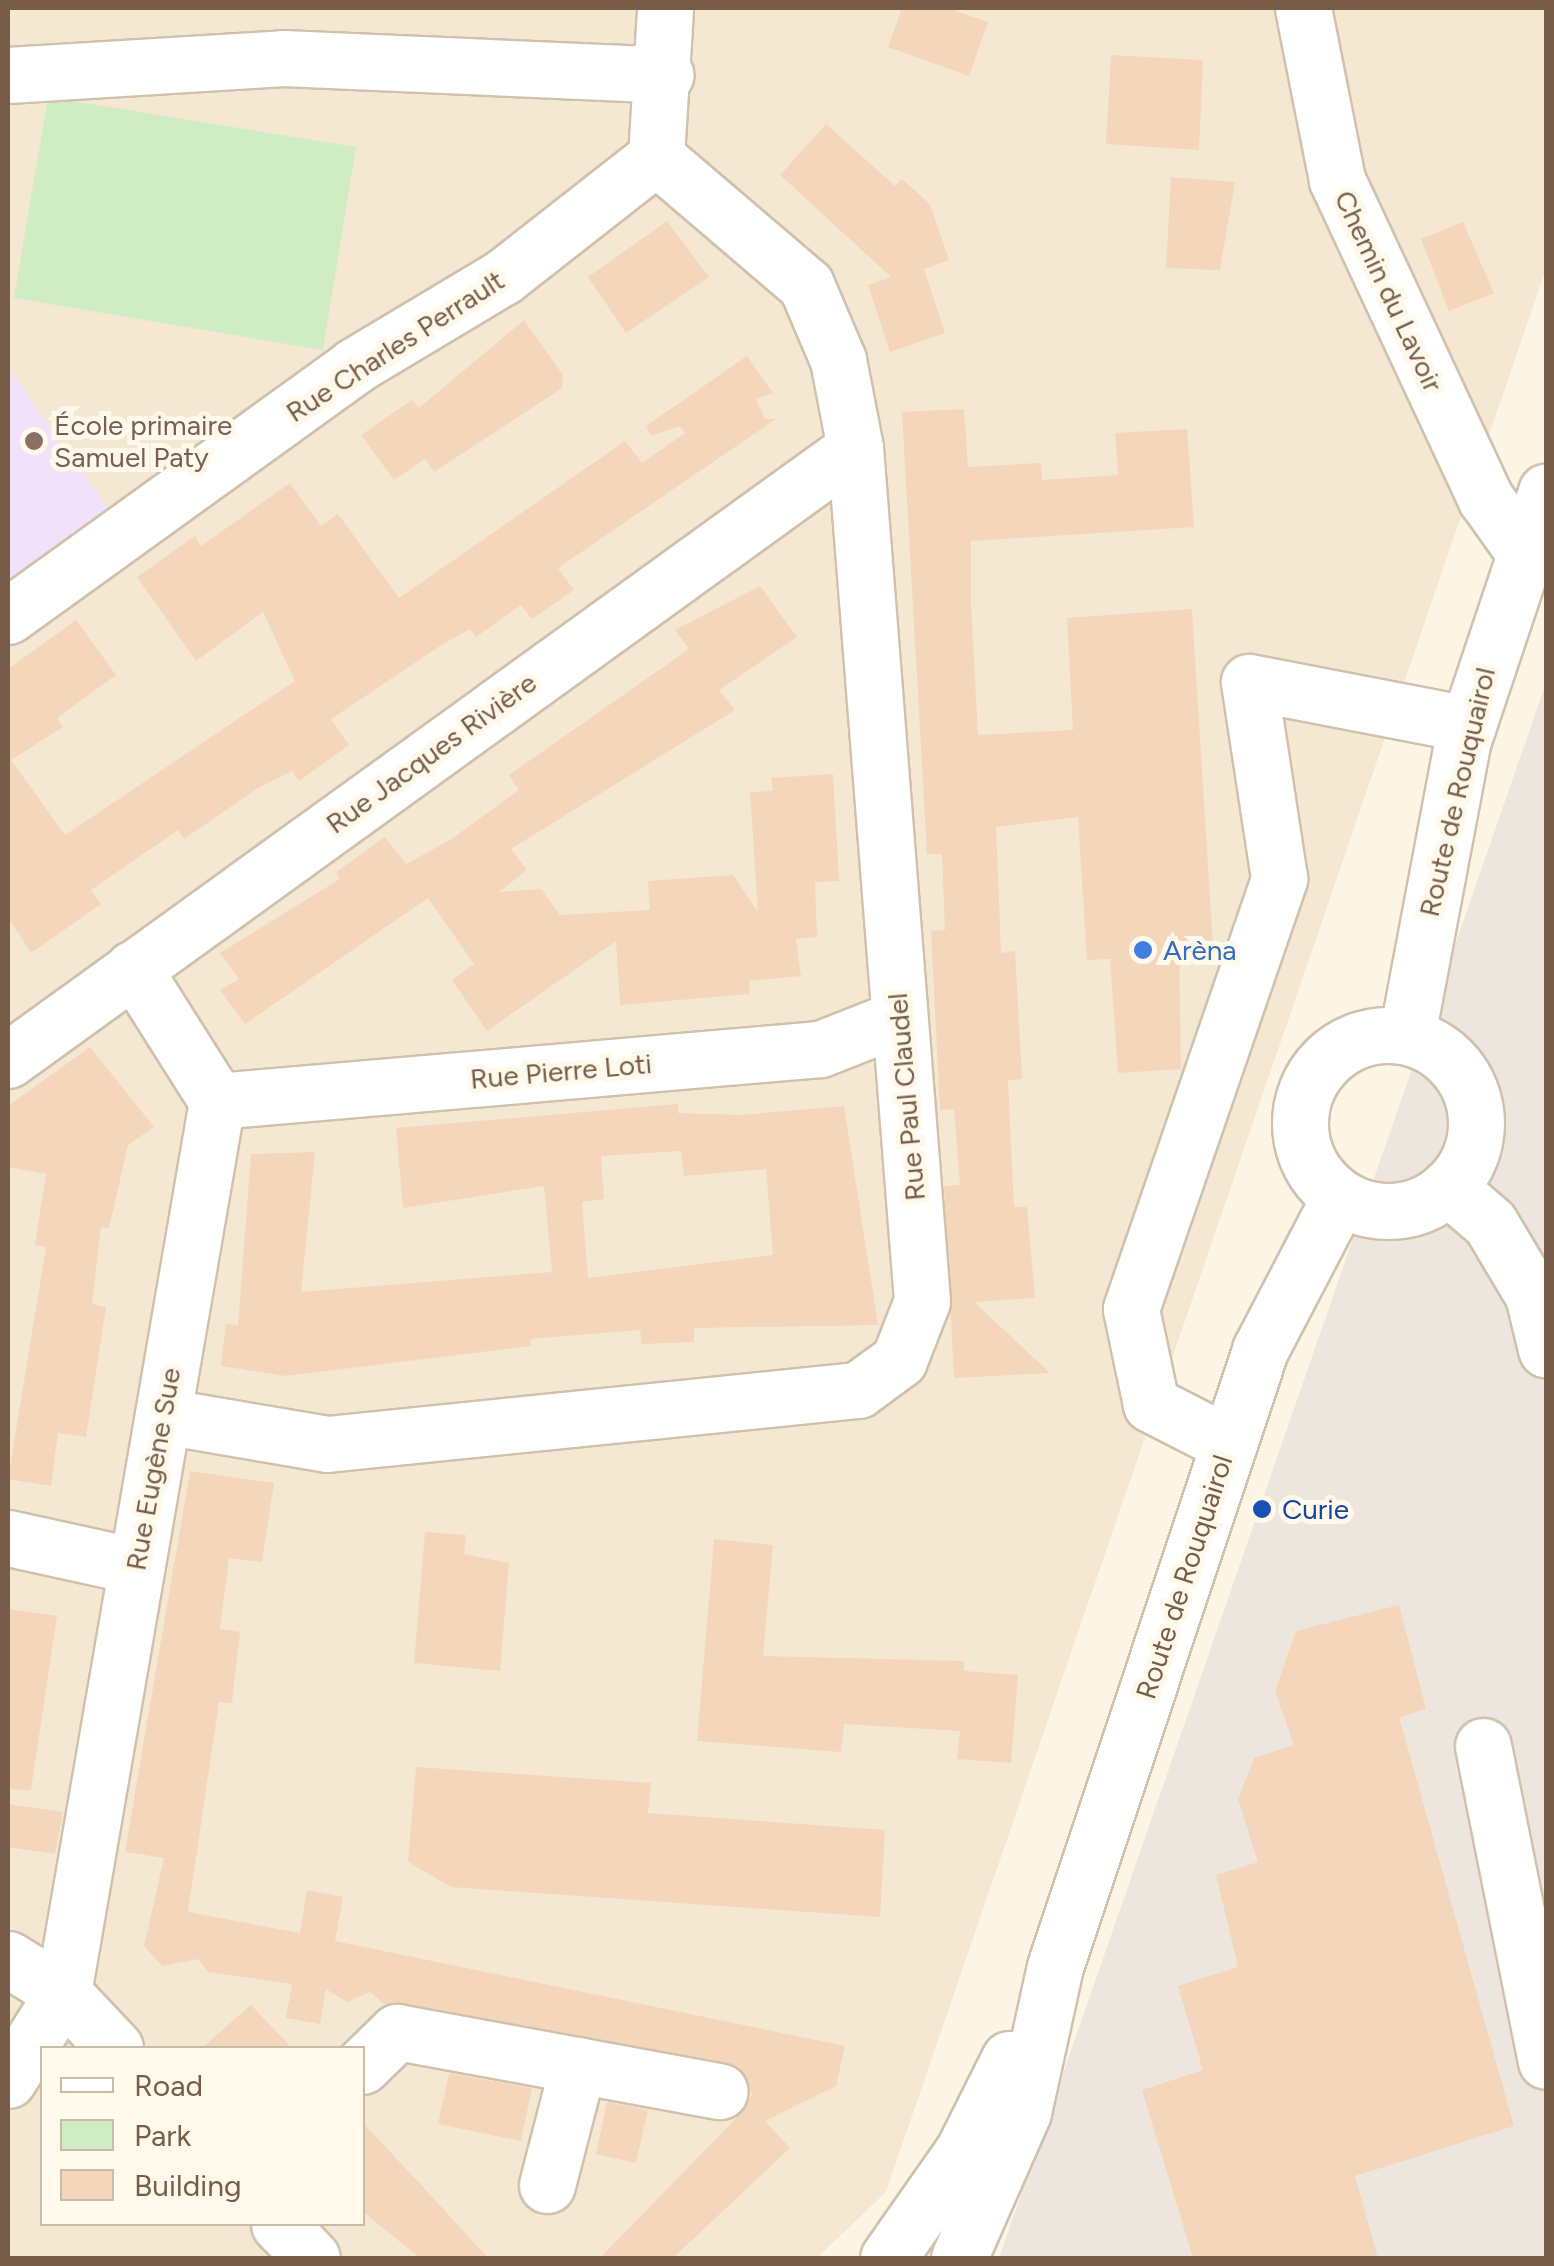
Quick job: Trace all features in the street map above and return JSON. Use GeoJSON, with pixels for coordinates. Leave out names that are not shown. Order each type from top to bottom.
{"type":"FeatureCollection","features":[{"type":"Feature","properties":{"kind":"street"},"geometry":{"type":"LineString","coordinates":[[656,156],[666,75],[665,8]]}},
{"type":"Feature","properties":{"kind":"street","name":"Chemin du Lavoir"},"geometry":{"type":"LineString","coordinates":[[1304,8],[1338,180],[1486,499],[1526,554]]}},
{"type":"Feature","properties":{"kind":"street"},"geometry":{"type":"LineString","coordinates":[[8,75],[284,58],[666,75]]}},
{"type":"Feature","properties":{"kind":"street","name":"Rue Paul Claudel"},"geometry":{"type":"LineString","coordinates":[[162,1416],[327,1444],[858,1390],[899,1360],[922,1300],[856,448],[838,360],[806,284],[656,156]]}},
{"type":"Feature","properties":{"kind":"street","name":"Rue Charles Perrault"},"geometry":{"type":"LineString","coordinates":[[8,616],[354,366],[503,278],[656,156]]}},
{"type":"Feature","properties":{"kind":"street","name":"Rue Jacques Rivière"},"geometry":{"type":"LineString","coordinates":[[8,1060],[856,448]]}},
{"type":"Feature","properties":{"kind":"street","name":"Route de Rouquairol"},"geometry":{"type":"LineString","coordinates":[[1406,1035],[1468,724],[1526,615],[1526,554],[1546,492]]}},
{"type":"Feature","properties":{"kind":"street"},"geometry":{"type":"LineString","coordinates":[[1229,1444],[1152,1404],[1131,1309],[1279,878],[1249,682],[1468,724]]}},
{"type":"Feature","properties":{"kind":"street"},"geometry":{"type":"LineString","coordinates":[[132,968],[217,1101]]}},
{"type":"Feature","properties":{"kind":"street","name":"Rue Pierre Loti"},"geometry":{"type":"LineString","coordinates":[[217,1101],[820,1049],[900,1018]]}},
{"type":"Feature","properties":{"kind":"street"},"geometry":{"type":"LineString","coordinates":[[1406,1035],[1438,1049],[1474,1100],[1467,1162],[1448,1187],[1395,1211],[1339,1198],[1300,1140],[1300,1104],[1340,1047],[1406,1035]]}},
{"type":"Feature","properties":{"kind":"street","name":"Rue Eugène Sue"},"geometry":{"type":"LineString","coordinates":[[62,1992],[217,1101]]}},
{"type":"Feature","properties":{"kind":"street"},"geometry":{"type":"LineString","coordinates":[[1448,1187],[1490,1223],[1532,1295],[1546,1348]]}},
{"type":"Feature","properties":{"kind":"street","name":"Route de Rouquairol"},"geometry":{"type":"LineString","coordinates":[[959,2258],[1023,2112],[1054,1967],[1260,1350],[1339,1198]]}},
{"type":"Feature","properties":{"kind":"street"},"geometry":{"type":"LineString","coordinates":[[8,1538],[136,1566]]}},
{"type":"Feature","properties":{"kind":"street"},"geometry":{"type":"LineString","coordinates":[[1483,1746],[1546,2060]]}},
{"type":"Feature","properties":{"kind":"street"},"geometry":{"type":"LineString","coordinates":[[8,1959],[62,1992],[113,2046]]}},
{"type":"Feature","properties":{"kind":"street","name":"Route de Rouquairol"},"geometry":{"type":"LineString","coordinates":[[888,2258],[963,2151],[1054,1967]]}},
{"type":"Feature","properties":{"kind":"street"},"geometry":{"type":"LineString","coordinates":[[8,2080],[62,1992]]}},
{"type":"Feature","properties":{"kind":"street"},"geometry":{"type":"LineString","coordinates":[[365,2063],[397,2032],[720,2091]]}},
{"type":"Feature","properties":{"kind":"street"},"geometry":{"type":"LineString","coordinates":[[548,2186],[578,2065]]}},
{"type":"Feature","properties":{"kind":"street"},"geometry":{"type":"LineString","coordinates":[[281,2226],[312,2258]]}},
{"type":"Feature","properties":{"kind":"shaded area"},"geometry":{"type":"Polygon","coordinates":[[[8,8],[1546,8],[1546,269],[886,2192],[817,2258],[8,2258],[8,8]]]}},
{"type":"Feature","properties":{"kind":"shaded area","name":"École primaire Samuel Paty"},"geometry":{"type":"Polygon","coordinates":[[[8,367],[112,515],[8,586],[8,367]]]}},
{"type":"Feature","properties":{"kind":"shaded area"},"geometry":{"type":"Polygon","coordinates":[[[1546,683],[1546,2258],[999,2258],[1546,683]]]}},
{"type":"Feature","properties":{"kind":"green space"},"geometry":{"type":"Polygon","coordinates":[[[48,97],[356,147],[323,350],[14,298],[48,97]]]}},
{"type":"Feature","properties":{"kind":"building"},"geometry":{"type":"Polygon","coordinates":[[[902,8],[948,8],[988,22],[969,76],[888,47],[902,8]]]}},
{"type":"Feature","properties":{"kind":"building"},"geometry":{"type":"Polygon","coordinates":[[[1111,55],[1203,60],[1199,150],[1106,144],[1111,55]]]}},
{"type":"Feature","properties":{"kind":"building"},"geometry":{"type":"Polygon","coordinates":[[[826,124],[895,186],[902,179],[930,204],[949,260],[924,269],[945,333],[890,352],[868,285],[891,277],[780,175],[826,124]]]}},
{"type":"Feature","properties":{"kind":"building"},"geometry":{"type":"Polygon","coordinates":[[[1171,177],[1235,182],[1220,270],[1166,268],[1171,177]]]}},
{"type":"Feature","properties":{"kind":"building"},"geometry":{"type":"Polygon","coordinates":[[[667,221],[709,277],[626,333],[588,277],[667,221]]]}},
{"type":"Feature","properties":{"kind":"building"},"geometry":{"type":"Polygon","coordinates":[[[1463,222],[1494,293],[1449,311],[1421,239],[1463,222]]]}},
{"type":"Feature","properties":{"kind":"building"},"geometry":{"type":"Polygon","coordinates":[[[524,320],[563,375],[562,388],[434,472],[425,459],[394,480],[361,435],[412,400],[419,408],[524,320]]]}},
{"type":"Feature","properties":{"kind":"building"},"geometry":{"type":"Polygon","coordinates":[[[747,356],[773,393],[756,399],[765,419],[776,419],[558,568],[574,590],[532,619],[521,605],[476,637],[470,629],[443,644],[331,719],[349,745],[299,781],[292,771],[258,788],[184,839],[178,830],[91,890],[101,904],[31,953],[8,917],[8,669],[76,620],[116,675],[57,718],[63,727],[11,760],[65,835],[295,681],[263,612],[196,661],[137,577],[195,536],[201,546],[290,483],[321,526],[338,514],[399,598],[625,441],[642,463],[685,433],[680,426],[651,436],[646,426],[747,356]]]}},
{"type":"Feature","properties":{"kind":"building"},"geometry":{"type":"Polygon","coordinates":[[[964,409],[968,467],[1041,463],[1042,480],[1118,475],[1115,433],[1187,429],[1194,527],[971,541],[971,604],[978,735],[1073,730],[1067,618],[1192,609],[1213,945],[1179,946],[1181,1069],[1118,1073],[1110,959],[1087,960],[1078,817],[996,827],[1001,953],[1015,951],[1022,1079],[1008,1080],[1014,1207],[1027,1207],[1035,1298],[974,1302],[1050,1373],[954,1378],[944,1186],[960,1185],[954,1109],[940,1110],[931,931],[945,930],[942,854],[927,854],[902,412],[964,409]]]}},
{"type":"Feature","properties":{"kind":"building"},"geometry":{"type":"Polygon","coordinates":[[[760,586],[797,637],[719,690],[735,710],[511,849],[527,870],[499,892],[541,889],[560,915],[650,910],[648,881],[733,875],[758,912],[750,792],[773,791],[771,778],[833,774],[839,881],[815,882],[817,937],[796,939],[801,976],[749,981],[750,994],[620,1005],[616,941],[487,1031],[452,980],[474,964],[428,898],[245,1024],[220,990],[239,979],[220,953],[340,879],[336,872],[385,837],[406,864],[450,840],[519,790],[509,775],[689,649],[675,630],[760,586]]]}},
{"type":"Feature","properties":{"kind":"building"},"geometry":{"type":"Polygon","coordinates":[[[90,1047],[154,1127],[128,1145],[109,1228],[101,1227],[92,1304],[106,1307],[86,1437],[58,1433],[51,1486],[8,1479],[46,1247],[35,1245],[46,1174],[8,1167],[8,1106],[90,1047]]]}},
{"type":"Feature","properties":{"kind":"building"},"geometry":{"type":"Polygon","coordinates":[[[678,1104],[678,1113],[740,1115],[844,1106],[878,1325],[694,1328],[694,1342],[642,1344],[640,1330],[530,1339],[531,1346],[286,1376],[221,1366],[226,1324],[238,1325],[251,1154],[315,1152],[301,1292],[552,1272],[544,1186],[403,1208],[396,1128],[678,1104]],[[681,1151],[601,1156],[604,1199],[582,1202],[588,1278],[773,1255],[766,1169],[684,1176],[681,1151]]]}},
{"type":"Feature","properties":{"kind":"building"},"geometry":{"type":"Polygon","coordinates":[[[190,1471],[274,1483],[262,1562],[229,1558],[220,1629],[240,1632],[232,1703],[219,1702],[188,1912],[300,1933],[307,1890],[343,1897],[335,1941],[845,2046],[836,2086],[765,2121],[790,2148],[673,2258],[600,2258],[744,2110],[752,2094],[739,2067],[384,2004],[370,1992],[347,2002],[326,1989],[320,2024],[286,2018],[292,1984],[208,1972],[198,1959],[162,1966],[144,1946],[164,1858],[125,1852],[190,1471]]]}},
{"type":"Feature","properties":{"kind":"building"},"geometry":{"type":"Polygon","coordinates":[[[425,1532],[466,1535],[464,1554],[509,1563],[500,1671],[414,1663],[425,1532]]]}},
{"type":"Feature","properties":{"kind":"building"},"geometry":{"type":"Polygon","coordinates":[[[714,1539],[773,1545],[763,1656],[964,1661],[964,1671],[1018,1675],[1011,1763],[957,1759],[960,1731],[844,1724],[841,1752],[697,1741],[714,1539]]]}},
{"type":"Feature","properties":{"kind":"building"},"geometry":{"type":"Polygon","coordinates":[[[1399,1605],[1426,1709],[1399,1717],[1514,2126],[1355,2176],[1378,2258],[1193,2258],[1142,2090],[1203,2070],[1178,1986],[1238,1967],[1216,1875],[1258,1862],[1238,1799],[1254,1758],[1294,1745],[1275,1691],[1296,1631],[1399,1605]]]}},
{"type":"Feature","properties":{"kind":"building"},"geometry":{"type":"Polygon","coordinates":[[[8,1609],[57,1616],[31,1790],[8,1789],[8,1609]]]}},
{"type":"Feature","properties":{"kind":"building"},"geometry":{"type":"Polygon","coordinates":[[[416,1767],[651,1783],[648,1813],[885,1830],[880,1917],[451,1887],[408,1862],[416,1767]]]}},
{"type":"Feature","properties":{"kind":"building"},"geometry":{"type":"Polygon","coordinates":[[[8,1804],[63,1812],[55,1854],[8,1847],[8,1804]]]}},
{"type":"Feature","properties":{"kind":"building"},"geometry":{"type":"Polygon","coordinates":[[[251,2005],[290,2046],[204,2046],[251,2005]]]}},
{"type":"Feature","properties":{"kind":"building"},"geometry":{"type":"Polygon","coordinates":[[[449,2073],[532,2088],[521,2141],[438,2124],[449,2073]]]}},
{"type":"Feature","properties":{"kind":"building"},"geometry":{"type":"Polygon","coordinates":[[[607,2102],[648,2110],[636,2163],[596,2154],[607,2102]]]}},
{"type":"Feature","properties":{"kind":"building"},"geometry":{"type":"Polygon","coordinates":[[[365,2125],[488,2258],[420,2258],[365,2213],[365,2125]]]}},
{"type":"Feature","properties":{"kind":"place","name":"École primaire Samuel Paty"},"geometry":{"type":"Point","coordinates":[34,441]}},
{"type":"Feature","properties":{"kind":"place","name":"Arèna"},"geometry":{"type":"Point","coordinates":[1143,950]}},
{"type":"Feature","properties":{"kind":"place","name":"Curie"},"geometry":{"type":"Point","coordinates":[1262,1509]}}]}
